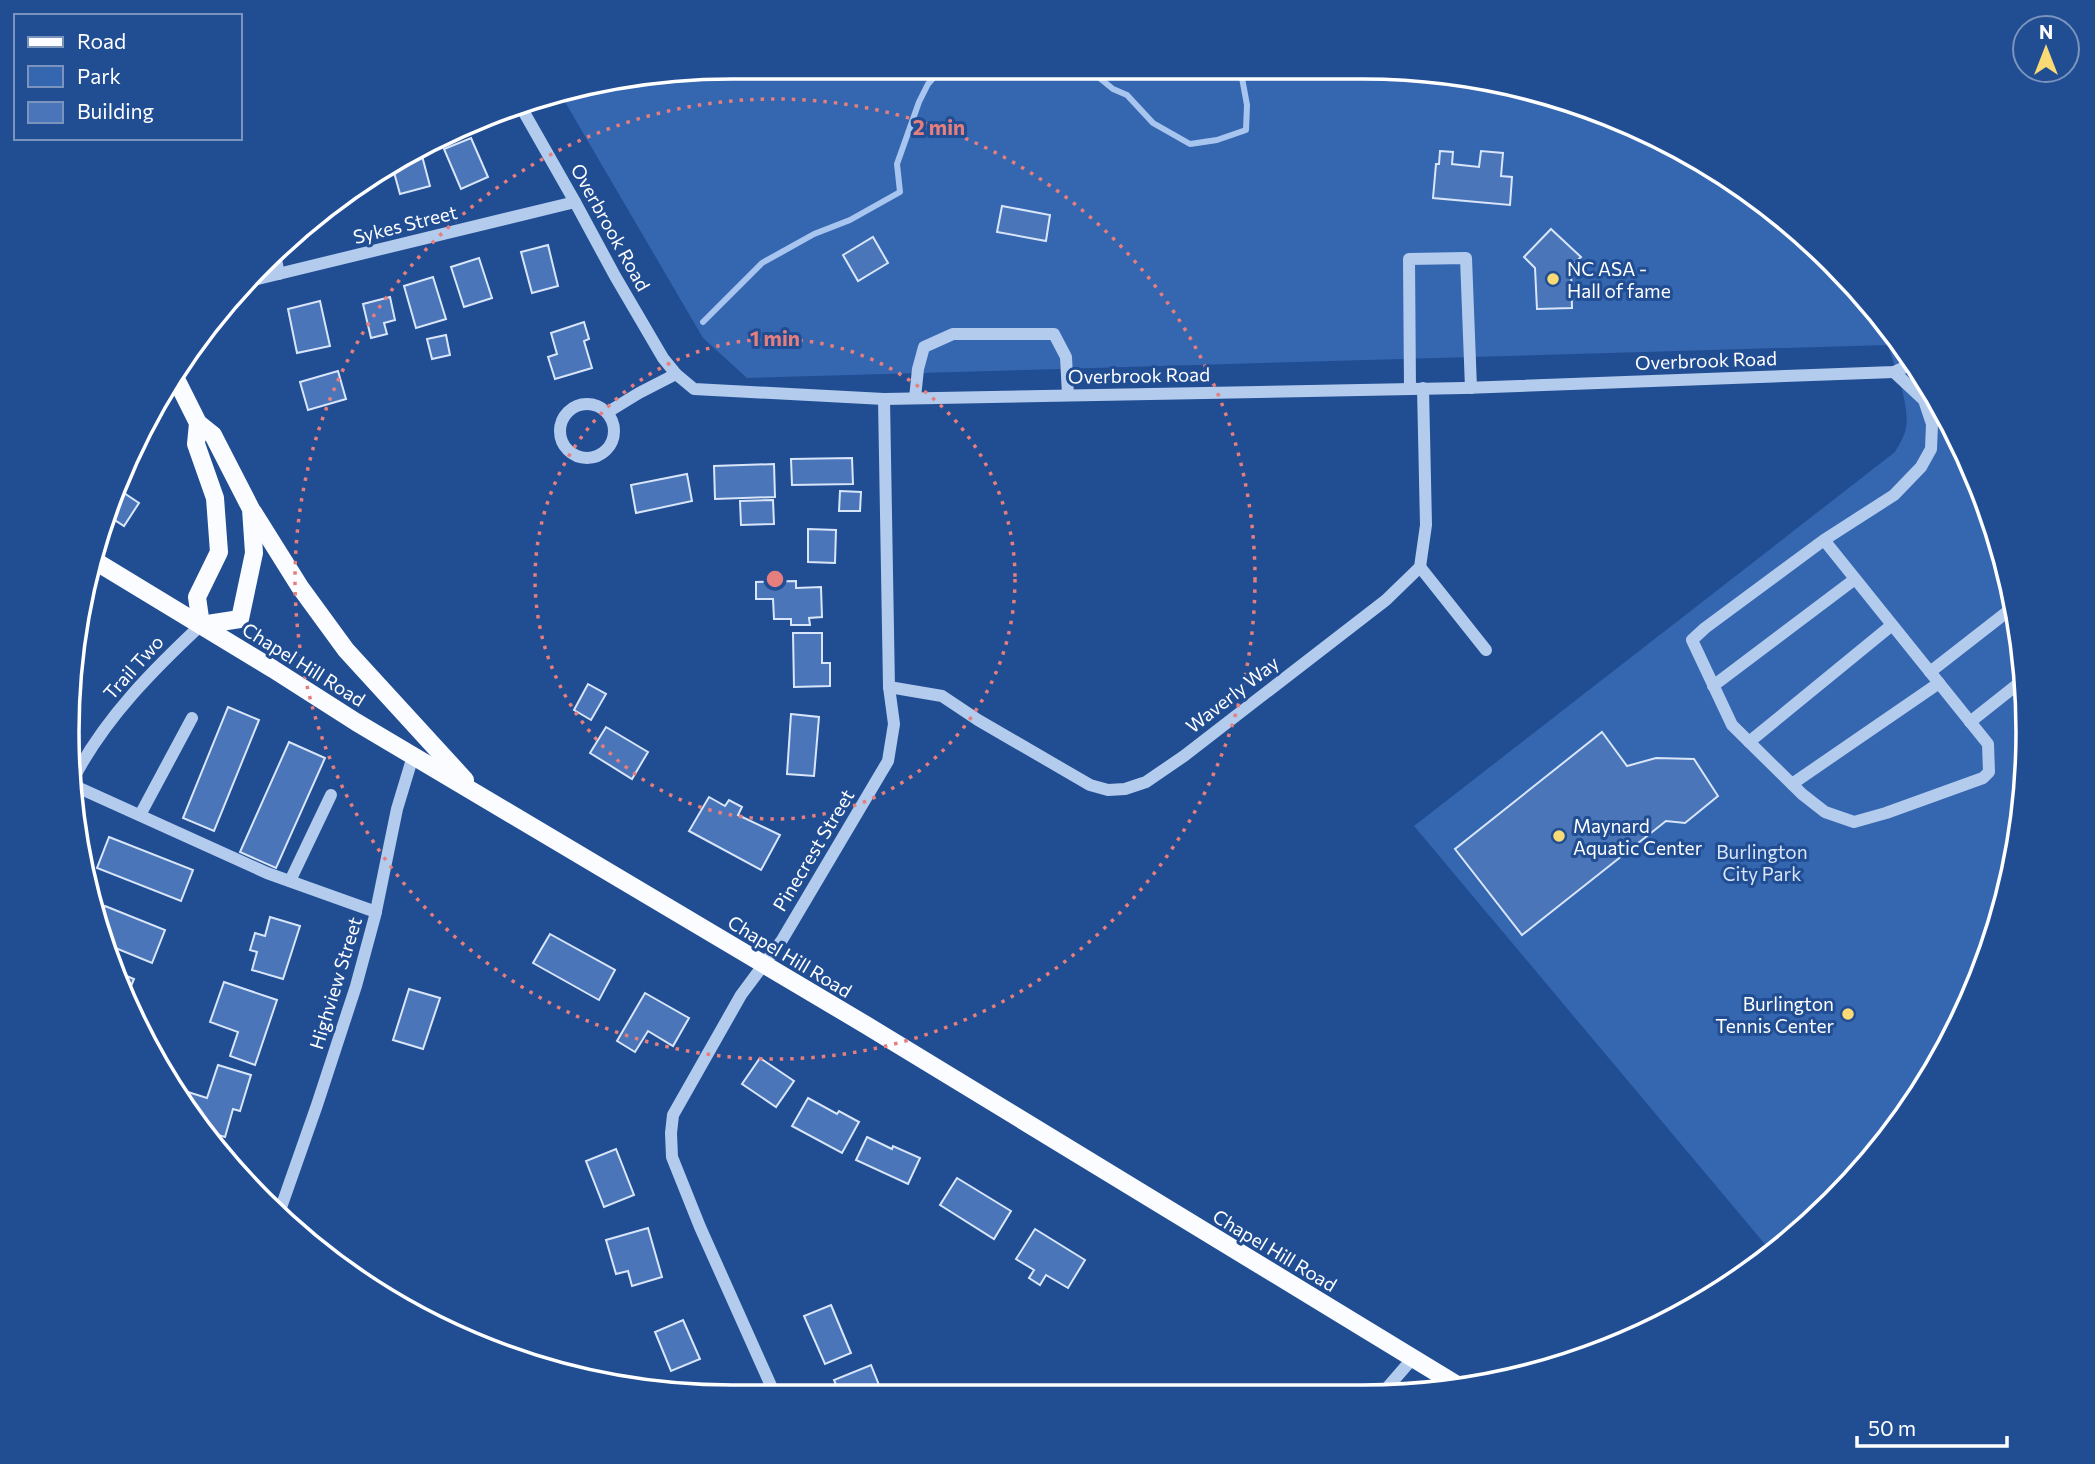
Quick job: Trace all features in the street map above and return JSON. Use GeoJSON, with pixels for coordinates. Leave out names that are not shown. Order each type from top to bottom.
{"type":"FeatureCollection","features":[{"type":"Feature","properties":{"kind":"main road"},"geometry":{"type":"LineString","coordinates":[[179,385],[198,423],[213,435],[251,509],[300,587],[346,650],[480,795]]}},
{"type":"Feature","properties":{"kind":"main road"},"geometry":{"type":"LineString","coordinates":[[198,423],[196,444],[215,498],[219,552],[197,597],[201,625],[240,620],[254,553],[251,509]]}},
{"type":"Feature","properties":{"kind":"main road","name":"Chapel Hill Road"},"geometry":{"type":"LineString","coordinates":[[101,564],[1449,1380]]}},
{"type":"Feature","properties":{"kind":"street","name":"Overbrook Road"},"geometry":{"type":"LineString","coordinates":[[524,112],[663,358],[676,374],[694,389],[884,399],[1471,388],[1894,372],[1905,367]]}},
{"type":"Feature","properties":{"kind":"street","name":"Sykes Street"},"geometry":{"type":"LineString","coordinates":[[263,278],[575,201]]}},
{"type":"Feature","properties":{"kind":"street"},"geometry":{"type":"LineString","coordinates":[[1471,388],[1466,258],[1409,260],[1426,524],[1420,567],[1486,650]]}},
{"type":"Feature","properties":{"kind":"street"},"geometry":{"type":"LineString","coordinates":[[277,264],[279,274]]}},
{"type":"Feature","properties":{"kind":"street"},"geometry":{"type":"LineString","coordinates":[[915,398],[924,347],[953,334],[1054,334],[1066,357],[1068,395]]}},
{"type":"Feature","properties":{"kind":"street"},"geometry":{"type":"LineString","coordinates":[[1824,540],[1988,744],[1989,772],[1983,778],[1854,822],[1825,812],[1732,725],[1692,640],[1824,540],[1894,495],[1921,467],[1931,449],[1932,424],[1924,400],[1894,372]]}},
{"type":"Feature","properties":{"kind":"street"},"geometry":{"type":"LineString","coordinates":[[608,412],[676,374]]}},
{"type":"Feature","properties":{"kind":"street","name":"Pinecrest Street"},"geometry":{"type":"LineString","coordinates":[[770,1385],[699,1227],[672,1157],[673,1115],[741,995],[782,940],[888,761],[894,724],[889,687],[884,399]]}},
{"type":"Feature","properties":{"kind":"street"},"geometry":{"type":"LineString","coordinates":[[580,404],[588,404],[608,412],[614,425],[614,440],[606,452],[593,459],[578,458],[566,450],[559,437],[560,423],[568,411],[580,404]]}},
{"type":"Feature","properties":{"kind":"street","name":"Waverly Way"},"geometry":{"type":"LineString","coordinates":[[889,687],[942,696],[1090,785],[1108,790],[1125,789],[1146,782],[1184,756],[1386,600],[1420,567]]}},
{"type":"Feature","properties":{"kind":"street"},"geometry":{"type":"LineString","coordinates":[[1713,686],[1856,579]]}},
{"type":"Feature","properties":{"kind":"street"},"geometry":{"type":"LineString","coordinates":[[1930,672],[2006,614]]}},
{"type":"Feature","properties":{"kind":"street","name":"Trail Two"},"geometry":{"type":"LineString","coordinates":[[80,767],[122,705],[161,662],[201,625]]}},
{"type":"Feature","properties":{"kind":"street"},"geometry":{"type":"LineString","coordinates":[[1749,742],[1892,625]]}},
{"type":"Feature","properties":{"kind":"street"},"geometry":{"type":"LineString","coordinates":[[1792,784],[1939,683]]}},
{"type":"Feature","properties":{"kind":"street"},"geometry":{"type":"LineString","coordinates":[[1970,722],[2015,687]]}},
{"type":"Feature","properties":{"kind":"street"},"geometry":{"type":"LineString","coordinates":[[140,815],[191,718]]}},
{"type":"Feature","properties":{"kind":"street","name":"Highview Street"},"geometry":{"type":"LineString","coordinates":[[282,1205],[351,999],[376,912],[397,809],[414,756]]}},
{"type":"Feature","properties":{"kind":"street"},"geometry":{"type":"LineString","coordinates":[[81,789],[290,881],[376,912]]}},
{"type":"Feature","properties":{"kind":"street"},"geometry":{"type":"LineString","coordinates":[[290,881],[331,795]]}},
{"type":"Feature","properties":{"kind":"street"},"geometry":{"type":"LineString","coordinates":[[1390,1384],[1413,1358]]}},
{"type":"Feature","properties":{"kind":"green space","name":"Burlington City Park"},"geometry":{"type":"Polygon","coordinates":[[[689,80],[1406,80],[1490,91],[1573,113],[1613,128],[1690,166],[1761,214],[1794,241],[1854,301],[1881,334],[1929,405],[1949,443],[1982,522],[1994,563],[2011,647],[2015,689],[2015,775],[2011,817],[2004,859],[1982,942],[1967,982],[1929,1059],[1881,1130],[1854,1163],[1825,1194],[1766,1246],[1414,826],[1895,452],[1907,423],[1902,388],[1888,345],[747,378],[703,338],[564,101],[647,84],[689,80]]]}},
{"type":"Feature","properties":{"kind":"building"},"geometry":{"type":"Polygon","coordinates":[[[471,138],[488,177],[461,189],[444,149],[471,138]]]}},
{"type":"Feature","properties":{"kind":"building"},"geometry":{"type":"Polygon","coordinates":[[[1440,151],[1453,152],[1452,164],[1479,167],[1481,151],[1503,153],[1501,176],[1512,177],[1510,205],[1433,198],[1440,151]]]}},
{"type":"Feature","properties":{"kind":"building"},"geometry":{"type":"Polygon","coordinates":[[[422,157],[430,186],[400,194],[394,173],[422,157]]]}},
{"type":"Feature","properties":{"kind":"building"},"geometry":{"type":"Polygon","coordinates":[[[1002,206],[1050,215],[1046,241],[997,232],[1002,206]]]}},
{"type":"Feature","properties":{"kind":"building","name":"NC ASA - Hall of fame"},"geometry":{"type":"Polygon","coordinates":[[[1551,229],[1581,257],[1571,267],[1572,308],[1537,309],[1535,268],[1524,257],[1551,229]]]}},
{"type":"Feature","properties":{"kind":"building"},"geometry":{"type":"Polygon","coordinates":[[[873,237],[888,263],[858,281],[843,255],[873,237]]]}},
{"type":"Feature","properties":{"kind":"building"},"geometry":{"type":"Polygon","coordinates":[[[548,245],[558,286],[532,293],[521,252],[548,245]]]}},
{"type":"Feature","properties":{"kind":"building"},"geometry":{"type":"Polygon","coordinates":[[[479,258],[492,298],[464,307],[451,267],[479,258]]]}},
{"type":"Feature","properties":{"kind":"building"},"geometry":{"type":"Polygon","coordinates":[[[433,277],[446,319],[416,328],[404,286],[433,277]]]}},
{"type":"Feature","properties":{"kind":"building"},"geometry":{"type":"Polygon","coordinates":[[[390,297],[395,320],[384,323],[387,334],[371,338],[363,304],[390,297]]]}},
{"type":"Feature","properties":{"kind":"building"},"geometry":{"type":"Polygon","coordinates":[[[320,301],[330,346],[297,353],[288,309],[320,301]]]}},
{"type":"Feature","properties":{"kind":"building"},"geometry":{"type":"Polygon","coordinates":[[[584,322],[589,339],[584,341],[592,368],[555,379],[548,357],[557,354],[551,333],[584,322]]]}},
{"type":"Feature","properties":{"kind":"building"},"geometry":{"type":"Polygon","coordinates":[[[446,335],[450,355],[432,359],[427,339],[446,335]]]}},
{"type":"Feature","properties":{"kind":"building"},"geometry":{"type":"Polygon","coordinates":[[[338,371],[346,399],[308,410],[300,382],[338,371]]]}},
{"type":"Feature","properties":{"kind":"building"},"geometry":{"type":"Polygon","coordinates":[[[852,458],[853,484],[792,485],[791,459],[852,458]]]}},
{"type":"Feature","properties":{"kind":"building"},"geometry":{"type":"Polygon","coordinates":[[[774,464],[775,497],[715,499],[714,466],[774,464]]]}},
{"type":"Feature","properties":{"kind":"building"},"geometry":{"type":"Polygon","coordinates":[[[687,474],[692,501],[636,513],[631,485],[687,474]]]}},
{"type":"Feature","properties":{"kind":"building"},"geometry":{"type":"Polygon","coordinates":[[[840,491],[861,492],[860,511],[839,511],[840,491]]]}},
{"type":"Feature","properties":{"kind":"building"},"geometry":{"type":"Polygon","coordinates":[[[124,493],[139,503],[124,526],[114,519],[124,493]]]}},
{"type":"Feature","properties":{"kind":"building"},"geometry":{"type":"Polygon","coordinates":[[[773,500],[774,524],[741,525],[740,501],[773,500]]]}},
{"type":"Feature","properties":{"kind":"building"},"geometry":{"type":"Polygon","coordinates":[[[808,529],[836,530],[835,563],[808,562],[808,529]]]}},
{"type":"Feature","properties":{"kind":"building"},"geometry":{"type":"Polygon","coordinates":[[[796,581],[796,588],[821,587],[822,617],[809,618],[810,625],[791,625],[791,619],[774,619],[773,599],[756,599],[756,582],[796,581]]]}},
{"type":"Feature","properties":{"kind":"building"},"geometry":{"type":"Polygon","coordinates":[[[793,633],[822,633],[822,663],[830,663],[830,686],[794,687],[793,633]]]}},
{"type":"Feature","properties":{"kind":"building"},"geometry":{"type":"Polygon","coordinates":[[[588,684],[606,694],[591,720],[574,710],[588,684]]]}},
{"type":"Feature","properties":{"kind":"building"},"geometry":{"type":"Polygon","coordinates":[[[228,707],[259,720],[214,831],[183,818],[228,707]]]}},
{"type":"Feature","properties":{"kind":"building"},"geometry":{"type":"Polygon","coordinates":[[[791,714],[819,717],[814,776],[787,774],[791,714]]]}},
{"type":"Feature","properties":{"kind":"building"},"geometry":{"type":"Polygon","coordinates":[[[606,727],[648,752],[632,779],[590,753],[606,727]]]}},
{"type":"Feature","properties":{"kind":"building","name":"Maynard Aquatic Center"},"geometry":{"type":"Polygon","coordinates":[[[1602,732],[1627,766],[1656,758],[1694,759],[1718,796],[1685,823],[1666,821],[1522,935],[1455,849],[1602,732]]]}},
{"type":"Feature","properties":{"kind":"building"},"geometry":{"type":"Polygon","coordinates":[[[289,742],[325,758],[276,868],[240,852],[289,742]]]}},
{"type":"Feature","properties":{"kind":"building"},"geometry":{"type":"Polygon","coordinates":[[[709,797],[725,806],[729,800],[742,807],[738,815],[780,835],[761,870],[689,831],[709,797]]]}},
{"type":"Feature","properties":{"kind":"building"},"geometry":{"type":"Polygon","coordinates":[[[109,837],[193,870],[181,901],[97,868],[109,837]]]}},
{"type":"Feature","properties":{"kind":"building"},"geometry":{"type":"Polygon","coordinates":[[[105,906],[165,930],[152,963],[115,948],[103,910],[105,906]]]}},
{"type":"Feature","properties":{"kind":"building"},"geometry":{"type":"Polygon","coordinates":[[[270,917],[300,926],[283,979],[252,970],[257,952],[250,950],[255,933],[265,936],[270,917]]]}},
{"type":"Feature","properties":{"kind":"building"},"geometry":{"type":"Polygon","coordinates":[[[550,934],[615,970],[599,1000],[533,963],[550,934]]]}},
{"type":"Feature","properties":{"kind":"building"},"geometry":{"type":"Polygon","coordinates":[[[126,976],[134,979],[130,987],[126,976]]]}},
{"type":"Feature","properties":{"kind":"building"},"geometry":{"type":"Polygon","coordinates":[[[224,982],[277,1000],[255,1065],[230,1056],[238,1032],[210,1022],[224,982]]]}},
{"type":"Feature","properties":{"kind":"building"},"geometry":{"type":"Polygon","coordinates":[[[409,989],[440,998],[423,1049],[393,1040],[409,989]]]}},
{"type":"Feature","properties":{"kind":"building"},"geometry":{"type":"Polygon","coordinates":[[[645,993],[689,1018],[673,1046],[648,1031],[635,1052],[617,1041],[645,993]]]}},
{"type":"Feature","properties":{"kind":"building"},"geometry":{"type":"Polygon","coordinates":[[[760,1058],[794,1081],[776,1107],[742,1084],[760,1058]]]}},
{"type":"Feature","properties":{"kind":"building"},"geometry":{"type":"Polygon","coordinates":[[[218,1065],[251,1075],[240,1111],[233,1109],[225,1137],[218,1135],[188,1093],[207,1098],[218,1065]]]}},
{"type":"Feature","properties":{"kind":"building"},"geometry":{"type":"Polygon","coordinates":[[[808,1098],[837,1114],[839,1111],[859,1122],[842,1153],[792,1126],[808,1098]]]}},
{"type":"Feature","properties":{"kind":"building"},"geometry":{"type":"Polygon","coordinates":[[[867,1137],[920,1158],[908,1184],[856,1160],[867,1137]]]}},
{"type":"Feature","properties":{"kind":"building"},"geometry":{"type":"Polygon","coordinates":[[[616,1149],[634,1195],[604,1207],[586,1161],[616,1149]]]}},
{"type":"Feature","properties":{"kind":"building"},"geometry":{"type":"Polygon","coordinates":[[[957,1178],[1011,1211],[994,1239],[940,1205],[957,1178]]]}},
{"type":"Feature","properties":{"kind":"building"},"geometry":{"type":"Polygon","coordinates":[[[648,1228],[662,1277],[632,1286],[628,1271],[616,1274],[606,1240],[648,1228]]]}},
{"type":"Feature","properties":{"kind":"building"},"geometry":{"type":"Polygon","coordinates":[[[1035,1229],[1085,1260],[1068,1288],[1046,1275],[1040,1285],[1029,1278],[1034,1270],[1016,1259],[1035,1229]]]}},
{"type":"Feature","properties":{"kind":"building"},"geometry":{"type":"Polygon","coordinates":[[[831,1305],[851,1353],[825,1364],[804,1316],[831,1305]]]}},
{"type":"Feature","properties":{"kind":"building"},"geometry":{"type":"Polygon","coordinates":[[[683,1320],[700,1359],[671,1371],[655,1332],[683,1320]]]}},
{"type":"Feature","properties":{"kind":"building"},"geometry":{"type":"Polygon","coordinates":[[[871,1365],[879,1385],[836,1385],[834,1380],[871,1365]]]}},
{"type":"Feature","properties":{"kind":"waterway"},"geometry":{"type":"LineString","coordinates":[[703,322],[762,263],[900,192],[897,164],[919,102],[932,79]]}},
{"type":"Feature","properties":{"kind":"waterway"},"geometry":{"type":"LineString","coordinates":[[1101,79],[1113,89],[1127,95],[1153,123],[1190,144],[1217,140],[1246,130],[1247,105],[1242,79]]}},
{"type":"Feature","properties":{"kind":"place","name":"NC ASA - Hall of fame"},"geometry":{"type":"Point","coordinates":[1553,279]}},
{"type":"Feature","properties":{"kind":"place","name":"Maynard Aquatic Center"},"geometry":{"type":"Point","coordinates":[1559,836]}},
{"type":"Feature","properties":{"kind":"place","name":"Burlington Tennis Center"},"geometry":{"type":"Point","coordinates":[1848,1014]}}]}
